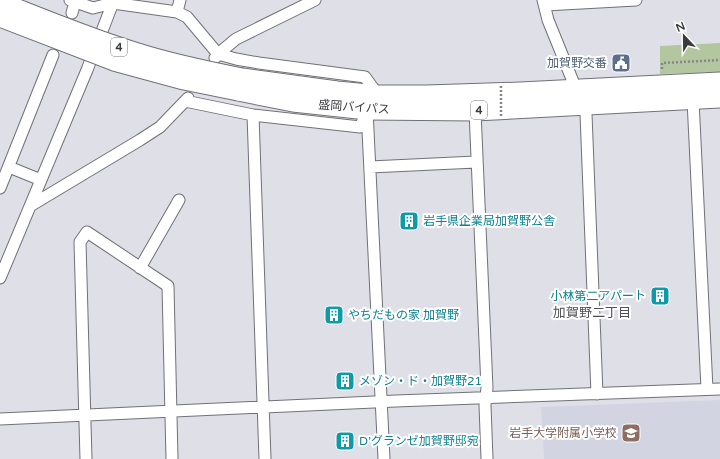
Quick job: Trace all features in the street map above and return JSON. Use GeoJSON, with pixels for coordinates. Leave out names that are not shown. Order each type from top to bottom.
{"type":"FeatureCollection","features":[{"type":"Feature","properties":{"kind":"highway","name":"盛岡バイパス"},"geometry":{"type":"LineString","coordinates":[[0,2],[93,39],[138,54],[191,67],[293,102],[367,110],[475,111],[580,97],[720,82]]}},
{"type":"Feature","properties":{"kind":"highway","name":"盛岡バイパス"},"geometry":{"type":"LineString","coordinates":[[0,17],[114,61],[184,80],[378,95],[694,100],[720,98]]}},
{"type":"Feature","properties":{"kind":"street"},"geometry":{"type":"LineString","coordinates":[[177,12],[180,0]]}},
{"type":"Feature","properties":{"kind":"street"},"geometry":{"type":"LineString","coordinates":[[216,56],[236,39],[315,0]]}},
{"type":"Feature","properties":{"kind":"street"},"geometry":{"type":"LineString","coordinates":[[597,394],[586,114],[548,20],[544,2],[636,0]]}},
{"type":"Feature","properties":{"kind":"street"},"geometry":{"type":"LineString","coordinates":[[72,13],[73,1],[93,8],[114,2],[177,12],[187,17],[216,56],[365,77],[378,95]]}},
{"type":"Feature","properties":{"kind":"street"},"geometry":{"type":"LineString","coordinates":[[0,278],[114,2]]}},
{"type":"Feature","properties":{"kind":"street"},"geometry":{"type":"LineString","coordinates":[[0,188],[54,55]]}},
{"type":"Feature","properties":{"kind":"street"},"geometry":{"type":"LineString","coordinates":[[30,206],[160,127],[186,100],[254,115],[360,127],[367,110]]}},
{"type":"Feature","properties":{"kind":"street"},"geometry":{"type":"LineString","coordinates":[[694,100],[707,389]]}},
{"type":"Feature","properties":{"kind":"street"},"geometry":{"type":"LineString","coordinates":[[367,110],[384,459]]}},
{"type":"Feature","properties":{"kind":"street"},"geometry":{"type":"LineString","coordinates":[[475,111],[476,162],[487,388],[485,398],[487,459]]}},
{"type":"Feature","properties":{"kind":"street"},"geometry":{"type":"LineString","coordinates":[[254,115],[265,459]]}},
{"type":"Feature","properties":{"kind":"street"},"geometry":{"type":"LineString","coordinates":[[370,167],[476,162]]}},
{"type":"Feature","properties":{"kind":"street"},"geometry":{"type":"LineString","coordinates":[[9,166],[41,180]]}},
{"type":"Feature","properties":{"kind":"street"},"geometry":{"type":"LineString","coordinates":[[140,268],[179,200]]}},
{"type":"Feature","properties":{"kind":"street"},"geometry":{"type":"LineString","coordinates":[[86,459],[80,242],[87,232],[168,286],[172,459]]}},
{"type":"Feature","properties":{"kind":"street"},"geometry":{"type":"LineString","coordinates":[[0,419],[85,414],[171,412],[720,389]]}},
{"type":"Feature","properties":{"kind":"path"},"geometry":{"type":"LineString","coordinates":[[662,70],[662,63],[720,60]]}},
{"type":"Feature","properties":{"kind":"path"},"geometry":{"type":"LineString","coordinates":[[501,86],[501,116]]}},
{"type":"Feature","properties":{"kind":"shaded area","name":"岩手大学附属小学校"},"geometry":{"type":"Polygon","coordinates":[[[720,400],[720,459],[544,459],[541,407],[720,400]]]}},
{"type":"Feature","properties":{"kind":"green space"},"geometry":{"type":"Polygon","coordinates":[[[720,43],[720,72],[660,74],[660,46],[720,43]]]}},
{"type":"Feature","properties":{"kind":"place","name":"加賀野交番"},"geometry":{"type":"Point","coordinates":[621,63]}},
{"type":"Feature","properties":{"kind":"place","name":"岩手県企業局加賀野公舎"},"geometry":{"type":"Point","coordinates":[409,221]}},
{"type":"Feature","properties":{"kind":"place","name":"小林第二アパート"},"geometry":{"type":"Point","coordinates":[660,296]}},
{"type":"Feature","properties":{"kind":"place","name":"やちだもの家 加賀野"},"geometry":{"type":"Point","coordinates":[334,315]}},
{"type":"Feature","properties":{"kind":"place","name":"メゾン・ド・加賀野21"},"geometry":{"type":"Point","coordinates":[345,381]}},
{"type":"Feature","properties":{"kind":"place","name":"岩手大学附属小学校"},"geometry":{"type":"Point","coordinates":[631,433]}},
{"type":"Feature","properties":{"kind":"place","name":"D’グランゼ加賀野邸宛"},"geometry":{"type":"Point","coordinates":[345,441]}},
{"type":"Feature","properties":{"kind":"district","name":"加賀野二丁目"},"geometry":{"type":"Point","coordinates":[592,313]}}]}
